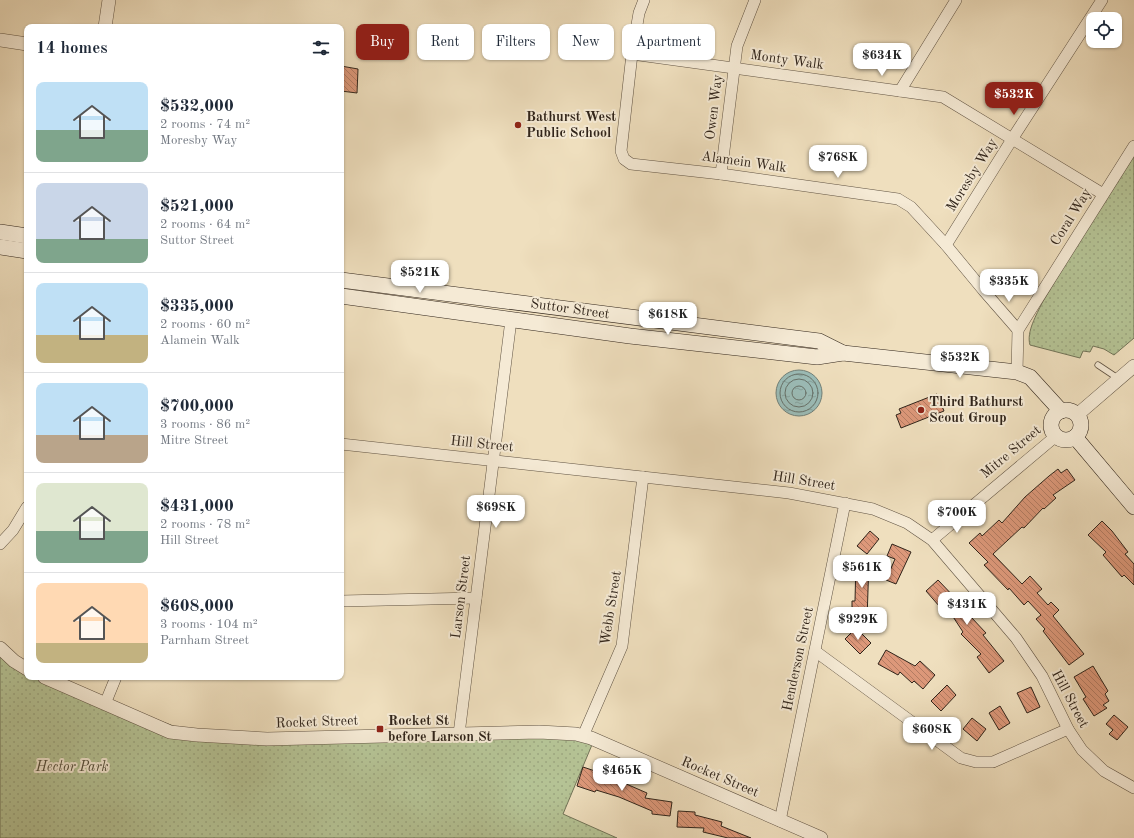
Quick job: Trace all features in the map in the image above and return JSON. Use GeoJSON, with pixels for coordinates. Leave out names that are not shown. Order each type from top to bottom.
{"type":"FeatureCollection","features":[{"type":"Feature","properties":{"kind":"main road"},"geometry":{"type":"LineString","coordinates":[[0,232],[24,236]]}},
{"type":"Feature","properties":{"kind":"main road"},"geometry":{"type":"LineString","coordinates":[[0,247],[24,251]]}},
{"type":"Feature","properties":{"kind":"main road","name":"Suttor Street"},"geometry":{"type":"LineString","coordinates":[[344,280],[819,341],[843,353]]}},
{"type":"Feature","properties":{"kind":"main road","name":"Suttor Street"},"geometry":{"type":"LineString","coordinates":[[344,296],[630,336],[817,357],[843,353],[1017,372],[1030,377],[1058,414]]}},
{"type":"Feature","properties":{"kind":"main road"},"geometry":{"type":"LineString","coordinates":[[1070,410],[1080,419],[1081,429],[1075,437],[1065,440],[1056,436],[1052,428],[1052,424],[1058,414],[1070,410]]}},
{"type":"Feature","properties":{"kind":"main road"},"geometry":{"type":"LineString","coordinates":[[1075,437],[1134,507]]}},
{"type":"Feature","properties":{"kind":"street"},"geometry":{"type":"LineString","coordinates":[[105,24],[109,0]]}},
{"type":"Feature","properties":{"kind":"street"},"geometry":{"type":"LineString","coordinates":[[637,24],[639,13],[644,0]]}},
{"type":"Feature","properties":{"kind":"street","name":"Owen Way"},"geometry":{"type":"LineString","coordinates":[[721,174],[736,46],[755,0]]}},
{"type":"Feature","properties":{"kind":"street"},"geometry":{"type":"LineString","coordinates":[[900,91],[956,0]]}},
{"type":"Feature","properties":{"kind":"street","name":"Moresby Way"},"geometry":{"type":"LineString","coordinates":[[946,245],[1012,139],[1102,0]]}},
{"type":"Feature","properties":{"kind":"street"},"geometry":{"type":"LineString","coordinates":[[0,40],[24,44]]}},
{"type":"Feature","properties":{"kind":"street","name":"Alamein Walk"},"geometry":{"type":"LineString","coordinates":[[631,60],[621,151],[624,159],[631,164],[721,174],[898,199],[911,207],[946,245],[1018,330]]}},
{"type":"Feature","properties":{"kind":"street","name":"Monty Walk"},"geometry":{"type":"LineString","coordinates":[[676,60],[943,97],[1103,194]]}},
{"type":"Feature","properties":{"kind":"street","name":"Coral Way"},"geometry":{"type":"LineString","coordinates":[[1018,330],[1134,146]]}},
{"type":"Feature","properties":{"kind":"street","name":"Larson Street"},"geometry":{"type":"LineString","coordinates":[[459,734],[511,320]]}},
{"type":"Feature","properties":{"kind":"street"},"geometry":{"type":"LineString","coordinates":[[1017,372],[1018,330]]}},
{"type":"Feature","properties":{"kind":"street"},"geometry":{"type":"LineString","coordinates":[[1077,415],[1134,366]]}},
{"type":"Feature","properties":{"kind":"street","name":"Mitre Street"},"geometry":{"type":"LineString","coordinates":[[932,540],[1056,436]]}},
{"type":"Feature","properties":{"kind":"street","name":"Hill Street"},"geometry":{"type":"LineString","coordinates":[[344,444],[774,491],[873,509],[907,523],[932,540],[1016,638],[1042,676],[1068,728],[1082,750],[1104,771],[1134,788]]}},
{"type":"Feature","properties":{"kind":"street","name":"Webb Street"},"geometry":{"type":"LineString","coordinates":[[583,736],[622,646],[643,477]]}},
{"type":"Feature","properties":{"kind":"street","name":"Henderson Street"},"geometry":{"type":"LineString","coordinates":[[780,820],[845,503]]}},
{"type":"Feature","properties":{"kind":"street"},"geometry":{"type":"LineString","coordinates":[[0,544],[13,530],[24,511]]}},
{"type":"Feature","properties":{"kind":"street"},"geometry":{"type":"LineString","coordinates":[[344,601],[476,598]]}},
{"type":"Feature","properties":{"kind":"street"},"geometry":{"type":"LineString","coordinates":[[0,648],[14,661],[24,667]]}},
{"type":"Feature","properties":{"kind":"street"},"geometry":{"type":"LineString","coordinates":[[815,651],[961,758],[976,762],[993,762],[1068,728]]}},
{"type":"Feature","properties":{"kind":"street","name":"Rocket Street"},"geometry":{"type":"LineString","coordinates":[[51,680],[170,732],[197,736],[267,739],[538,732],[569,733],[583,736],[822,838]]}},
{"type":"Feature","properties":{"kind":"street"},"geometry":{"type":"LineString","coordinates":[[105,704],[115,680]]}},
{"type":"Feature","properties":{"kind":"lane"},"geometry":{"type":"LineString","coordinates":[[1098,365],[1119,379]]}},
{"type":"Feature","properties":{"kind":"green space"},"geometry":{"type":"Polygon","coordinates":[[[1134,149],[1134,338],[1114,355],[1104,349],[1093,346],[1090,352],[1083,351],[1080,358],[1030,345],[1029,334],[1042,303],[1134,149]]]}},
{"type":"Feature","properties":{"kind":"green space","name":"Hector Park"},"geometry":{"type":"Polygon","coordinates":[[[0,648],[24,667],[24,680],[52,680],[197,735],[530,732],[594,740],[563,814],[617,838],[0,838],[0,648]]]}},
{"type":"Feature","properties":{"kind":"water"},"geometry":{"type":"Polygon","coordinates":[[[799,370],[812,374],[818,380],[822,393],[818,406],[812,412],[799,416],[786,412],[780,406],[776,393],[780,380],[786,374],[799,370]]]}},
{"type":"Feature","properties":{"kind":"building"},"geometry":{"type":"Polygon","coordinates":[[[344,67],[358,69],[357,93],[344,91],[344,67]]]}},
{"type":"Feature","properties":{"kind":"building","name":"Third Bathurst Scout Group"},"geometry":{"type":"Polygon","coordinates":[[[937,394],[944,411],[901,428],[896,415],[901,413],[899,409],[937,394]]]}},
{"type":"Feature","properties":{"kind":"building"},"geometry":{"type":"Polygon","coordinates":[[[1058,469],[1061,473],[1067,469],[1075,480],[1053,495],[1056,498],[993,554],[1022,584],[1030,576],[1042,589],[1037,593],[1048,605],[1051,602],[1059,610],[1053,616],[1084,654],[1069,665],[1043,631],[1045,629],[1036,619],[1041,615],[1028,601],[1024,605],[1009,588],[1008,590],[984,565],[988,562],[969,543],[980,533],[982,536],[999,520],[1002,523],[1025,497],[1058,469]]]}},
{"type":"Feature","properties":{"kind":"building"},"geometry":{"type":"Polygon","coordinates":[[[1102,521],[1112,531],[1128,552],[1125,554],[1134,564],[1134,585],[1124,575],[1122,577],[1103,555],[1106,552],[1088,535],[1102,521]]]}},
{"type":"Feature","properties":{"kind":"building"},"geometry":{"type":"Polygon","coordinates":[[[870,531],[879,539],[867,554],[857,546],[870,531]]]}},
{"type":"Feature","properties":{"kind":"building"},"geometry":{"type":"Polygon","coordinates":[[[892,544],[911,552],[896,584],[886,580],[895,559],[887,556],[892,544]]]}},
{"type":"Feature","properties":{"kind":"building"},"geometry":{"type":"Polygon","coordinates":[[[856,560],[869,560],[867,620],[857,620],[857,609],[852,609],[852,601],[855,601],[856,560]]]}},
{"type":"Feature","properties":{"kind":"building"},"geometry":{"type":"Polygon","coordinates":[[[938,580],[958,601],[960,600],[971,617],[986,633],[983,635],[1004,661],[989,673],[977,657],[981,654],[961,634],[963,632],[944,603],[940,607],[926,591],[938,580]]]}},
{"type":"Feature","properties":{"kind":"building"},"geometry":{"type":"Polygon","coordinates":[[[856,628],[871,643],[860,654],[845,639],[856,628]]]}},
{"type":"Feature","properties":{"kind":"building"},"geometry":{"type":"Polygon","coordinates":[[[886,650],[915,666],[920,661],[935,675],[923,689],[914,681],[912,683],[900,672],[898,675],[878,664],[886,650]]]}},
{"type":"Feature","properties":{"kind":"building"},"geometry":{"type":"Polygon","coordinates":[[[1093,666],[1108,691],[1105,694],[1109,701],[1103,705],[1107,708],[1094,716],[1083,699],[1086,697],[1074,677],[1093,666]]]}},
{"type":"Feature","properties":{"kind":"building"},"geometry":{"type":"Polygon","coordinates":[[[947,685],[956,695],[941,711],[931,701],[947,685]]]}},
{"type":"Feature","properties":{"kind":"building"},"geometry":{"type":"Polygon","coordinates":[[[1031,687],[1040,707],[1027,713],[1017,693],[1031,687]]]}},
{"type":"Feature","properties":{"kind":"building"},"geometry":{"type":"Polygon","coordinates":[[[1000,706],[1010,723],[999,730],[989,713],[1000,706]]]}},
{"type":"Feature","properties":{"kind":"building"},"geometry":{"type":"Polygon","coordinates":[[[1114,715],[1128,727],[1117,740],[1109,734],[1113,730],[1106,724],[1114,715]]]}},
{"type":"Feature","properties":{"kind":"building"},"geometry":{"type":"Polygon","coordinates":[[[972,718],[986,729],[977,741],[963,729],[972,718]]]}},
{"type":"Feature","properties":{"kind":"building"},"geometry":{"type":"Polygon","coordinates":[[[583,767],[601,773],[600,775],[647,793],[645,798],[672,802],[670,816],[652,814],[652,811],[619,797],[596,790],[595,792],[577,786],[583,767]]]}},
{"type":"Feature","properties":{"kind":"building"},"geometry":{"type":"Polygon","coordinates":[[[678,811],[695,812],[695,815],[722,822],[721,826],[751,838],[728,838],[703,832],[704,828],[677,827],[678,811]]]}},
{"type":"Feature","properties":{"kind":"place","name":"Bathurst West Public School"},"geometry":{"type":"Point","coordinates":[518,125]}},
{"type":"Feature","properties":{"kind":"place","name":"Third Bathurst Scout Group"},"geometry":{"type":"Point","coordinates":[921,410]}},
{"type":"Feature","properties":{"kind":"place","name":"Rocket St before Larson St"},"geometry":{"type":"Point","coordinates":[380,729]}}]}
